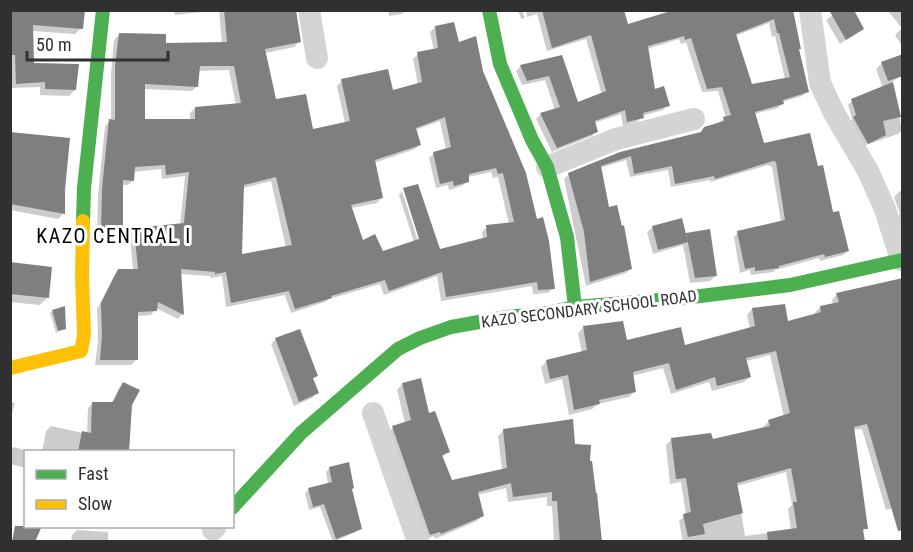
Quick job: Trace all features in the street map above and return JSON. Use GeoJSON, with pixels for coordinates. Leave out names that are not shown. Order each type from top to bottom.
{"type":"FeatureCollection","features":[{"type":"Feature","properties":{"kind":"street"},"geometry":{"type":"LineString","coordinates":[[10,368],[81,351],[83,347],[84,188],[104,10]]}},
{"type":"Feature","properties":{"kind":"street"},"geometry":{"type":"LineString","coordinates":[[309,10],[317,58]]}},
{"type":"Feature","properties":{"kind":"street"},"geometry":{"type":"LineString","coordinates":[[489,10],[500,64],[532,140],[547,166],[567,237],[575,308]]}},
{"type":"Feature","properties":{"kind":"street"},"geometry":{"type":"LineString","coordinates":[[810,10],[820,83],[834,113],[868,171],[885,209],[902,260]]}},
{"type":"Feature","properties":{"kind":"street"},"geometry":{"type":"LineString","coordinates":[[547,166],[616,139],[694,119]]}},
{"type":"Feature","properties":{"kind":"street","name":"KAZO SECONDARY SCHOOL ROAD"},"geometry":{"type":"LineString","coordinates":[[234,506],[301,433],[398,349],[420,338],[451,327],[575,308],[790,285],[902,260]]}},
{"type":"Feature","properties":{"kind":"street"},"geometry":{"type":"LineString","coordinates":[[373,414],[418,542]]}},
{"type":"Feature","properties":{"kind":"building"},"geometry":{"type":"Polygon","coordinates":[[[10,10],[85,10],[83,29],[33,25],[34,63],[79,64],[76,90],[45,89],[45,82],[16,84],[15,55],[10,55],[10,10]]]}},
{"type":"Feature","properties":{"kind":"building"},"geometry":{"type":"Polygon","coordinates":[[[224,10],[296,10],[301,42],[265,49],[276,99],[306,94],[313,129],[350,121],[341,79],[388,69],[393,90],[422,82],[417,52],[438,48],[435,26],[454,22],[459,42],[476,36],[483,71],[526,173],[537,219],[543,217],[549,241],[555,289],[538,290],[537,282],[446,297],[442,272],[389,291],[385,280],[295,309],[289,291],[231,303],[226,272],[215,274],[215,272],[181,269],[184,315],[158,302],[157,311],[138,312],[138,360],[100,360],[101,303],[118,269],[138,269],[134,228],[184,223],[189,172],[166,175],[165,165],[135,167],[134,181],[123,180],[123,235],[101,236],[102,189],[109,119],[115,120],[115,67],[119,33],[166,34],[166,43],[227,42],[224,10]],[[200,66],[198,87],[145,84],[145,119],[195,119],[195,107],[241,103],[234,66],[200,66]],[[445,117],[416,128],[421,145],[375,160],[383,198],[351,205],[363,240],[375,234],[383,251],[419,239],[403,188],[418,184],[440,249],[487,237],[486,225],[514,222],[503,173],[498,174],[496,168],[469,174],[469,182],[454,186],[453,181],[440,184],[433,152],[451,147],[445,117]],[[276,177],[244,185],[242,254],[292,245],[276,177]]]}},
{"type":"Feature","properties":{"kind":"building"},"geometry":{"type":"Polygon","coordinates":[[[542,10],[624,10],[628,24],[674,10],[793,10],[809,92],[783,100],[784,104],[755,112],[764,143],[810,133],[818,166],[823,165],[833,212],[839,211],[849,251],[825,257],[824,254],[779,266],[779,268],[755,271],[755,267],[745,269],[737,231],[785,220],[776,162],[715,179],[714,176],[675,184],[672,166],[634,174],[631,156],[601,166],[609,207],[617,205],[622,226],[624,225],[632,269],[590,282],[584,232],[568,173],[620,152],[701,132],[704,127],[724,121],[723,117],[731,115],[722,87],[707,89],[691,38],[685,40],[684,36],[648,46],[655,89],[664,86],[670,106],[643,113],[644,118],[627,122],[625,110],[595,121],[598,132],[557,148],[540,113],[560,107],[549,76],[527,81],[520,65],[562,55],[578,102],[606,91],[591,35],[552,48],[542,10]],[[774,19],[736,34],[752,84],[790,77],[779,33],[777,33],[774,19]]]}},
{"type":"Feature","properties":{"kind":"building"},"geometry":{"type":"Polygon","coordinates":[[[829,10],[854,10],[864,29],[846,40],[829,10]]]}},
{"type":"Feature","properties":{"kind":"building"},"geometry":{"type":"Polygon","coordinates":[[[903,54],[903,76],[888,81],[881,62],[903,54]]]}},
{"type":"Feature","properties":{"kind":"building"},"geometry":{"type":"Polygon","coordinates":[[[893,82],[901,117],[883,121],[886,135],[868,144],[853,117],[856,115],[851,99],[893,82]]]}},
{"type":"Feature","properties":{"kind":"building"},"geometry":{"type":"Polygon","coordinates":[[[10,132],[70,138],[65,214],[10,204],[10,132]]]}},
{"type":"Feature","properties":{"kind":"building"},"geometry":{"type":"Polygon","coordinates":[[[682,218],[688,242],[658,250],[652,226],[682,218]]]}},
{"type":"Feature","properties":{"kind":"building"},"geometry":{"type":"Polygon","coordinates":[[[710,229],[717,276],[695,278],[686,233],[710,229]]]}},
{"type":"Feature","properties":{"kind":"building"},"geometry":{"type":"Polygon","coordinates":[[[10,262],[52,267],[49,298],[10,294],[10,262]]]}},
{"type":"Feature","properties":{"kind":"building"},"geometry":{"type":"Polygon","coordinates":[[[903,278],[903,530],[898,531],[867,424],[854,427],[868,529],[863,529],[865,542],[768,542],[767,532],[797,528],[793,502],[797,502],[791,468],[737,483],[743,513],[703,524],[705,534],[688,537],[683,514],[691,512],[686,478],[676,479],[671,438],[711,433],[713,439],[770,426],[768,420],[790,413],[776,351],[746,358],[751,377],[717,386],[715,377],[676,390],[669,363],[633,372],[636,392],[599,400],[600,404],[574,410],[568,375],[550,379],[546,360],[587,350],[583,326],[623,321],[627,340],[681,327],[685,345],[755,326],[752,308],[785,304],[788,321],[821,312],[820,306],[839,302],[836,293],[903,278]]]}},
{"type":"Feature","properties":{"kind":"building"},"geometry":{"type":"Polygon","coordinates":[[[65,306],[66,329],[58,331],[52,310],[65,306]]]}},
{"type":"Feature","properties":{"kind":"building"},"geometry":{"type":"Polygon","coordinates":[[[300,329],[318,376],[313,378],[319,393],[299,402],[275,338],[300,329]]]}},
{"type":"Feature","properties":{"kind":"building"},"geometry":{"type":"Polygon","coordinates":[[[421,378],[429,413],[435,411],[450,452],[442,455],[452,480],[507,468],[503,429],[573,419],[575,444],[591,445],[590,461],[592,461],[597,493],[602,542],[560,542],[557,501],[552,501],[552,492],[513,497],[511,483],[478,492],[484,516],[441,534],[440,532],[430,535],[392,426],[411,420],[402,383],[421,378]]]}},
{"type":"Feature","properties":{"kind":"building"},"geometry":{"type":"Polygon","coordinates":[[[123,382],[140,390],[132,405],[129,450],[78,450],[82,431],[91,433],[92,402],[113,402],[123,382]]]}},
{"type":"Feature","properties":{"kind":"building"},"geometry":{"type":"Polygon","coordinates":[[[349,462],[354,488],[352,489],[362,529],[336,539],[324,504],[313,507],[308,488],[332,482],[329,467],[349,462]]]}},
{"type":"Feature","properties":{"kind":"building"},"geometry":{"type":"Polygon","coordinates":[[[15,526],[41,528],[35,542],[12,542],[15,526]]]}},
{"type":"Feature","properties":{"kind":"traffic: fast"},"geometry":{"type":"LineString","coordinates":[[83,221],[84,188],[103,10]]}},
{"type":"Feature","properties":{"kind":"traffic: fast"},"geometry":{"type":"LineString","coordinates":[[489,10],[500,64],[532,140],[547,167],[567,237],[575,307]]}},
{"type":"Feature","properties":{"kind":"traffic: fast"},"geometry":{"type":"LineString","coordinates":[[234,506],[301,433],[398,349],[420,338],[451,327],[507,317],[547,313],[575,307],[684,298],[790,285],[902,260]]}},
{"type":"Feature","properties":{"kind":"traffic: slow"},"geometry":{"type":"LineString","coordinates":[[10,368],[81,351],[84,335],[83,221]]}},
{"type":"Feature","properties":{"kind":"district","name":"KAZO CENTRAL I"},"geometry":{"type":"Point","coordinates":[114,236]}}]}
